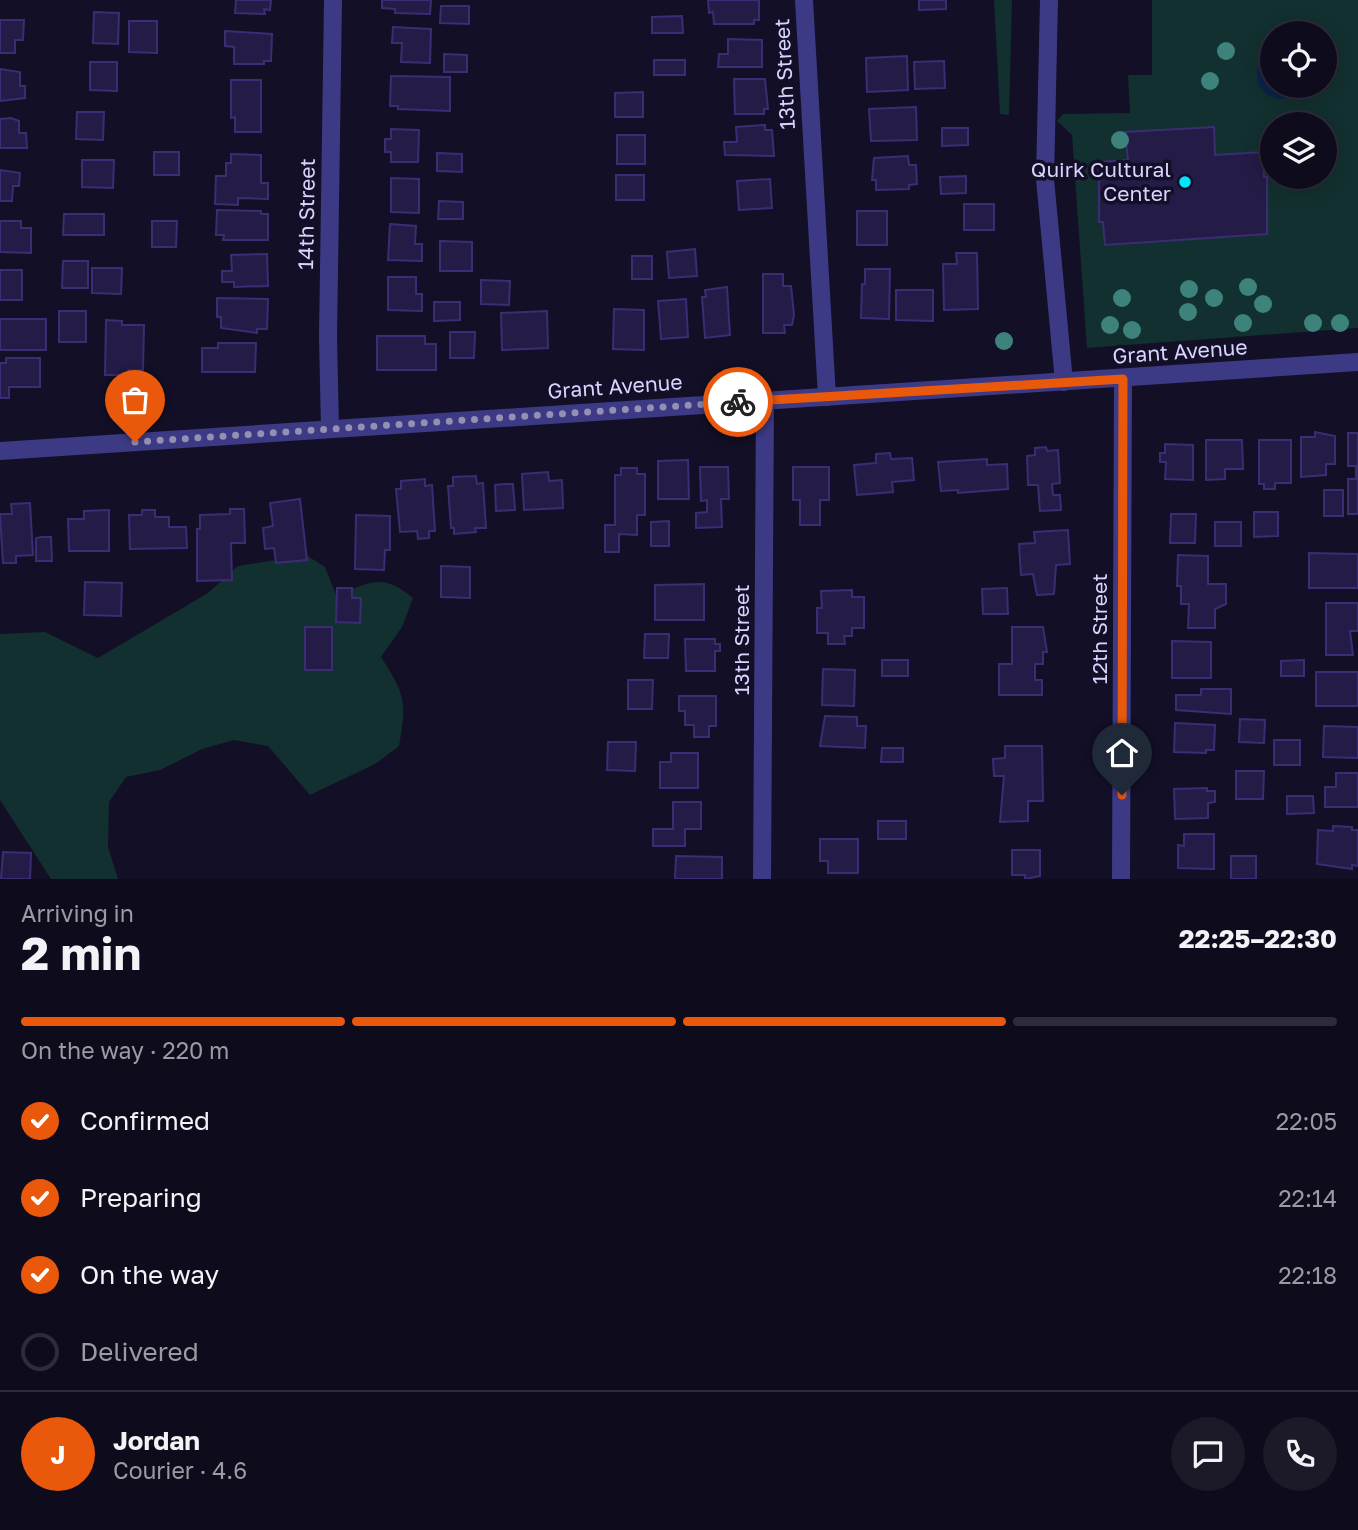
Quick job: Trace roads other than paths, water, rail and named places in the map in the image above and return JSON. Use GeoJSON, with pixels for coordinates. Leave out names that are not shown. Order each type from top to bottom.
{"type":"FeatureCollection","features":[{"type":"Feature","properties":{"kind":"street","name":"14th Street"},"geometry":{"type":"LineString","coordinates":[[330,429],[328,337],[333,0]]}},
{"type":"Feature","properties":{"kind":"street","name":"13th Street"},"geometry":{"type":"LineString","coordinates":[[804,0],[827,397]]}},
{"type":"Feature","properties":{"kind":"street"},"geometry":{"type":"LineString","coordinates":[[1049,0],[1045,178],[1064,382]]}},
{"type":"Feature","properties":{"kind":"street","name":"Grant Avenue"},"geometry":{"type":"LineString","coordinates":[[0,451],[1358,362]]}},
{"type":"Feature","properties":{"kind":"street","name":"12th Street"},"geometry":{"type":"LineString","coordinates":[[1121,879],[1123,379]]}},
{"type":"Feature","properties":{"kind":"street","name":"13th Street"},"geometry":{"type":"LineString","coordinates":[[762,879],[765,401]]}},
{"type":"Feature","properties":{"kind":"water"},"geometry":{"type":"Polygon","coordinates":[[[1260,65],[1260,87],[1257,74],[1260,65]]]}},
{"type":"Feature","properties":{"kind":"place","name":"Quirk Cultural Center"},"geometry":{"type":"Point","coordinates":[1185,182]}}]}
